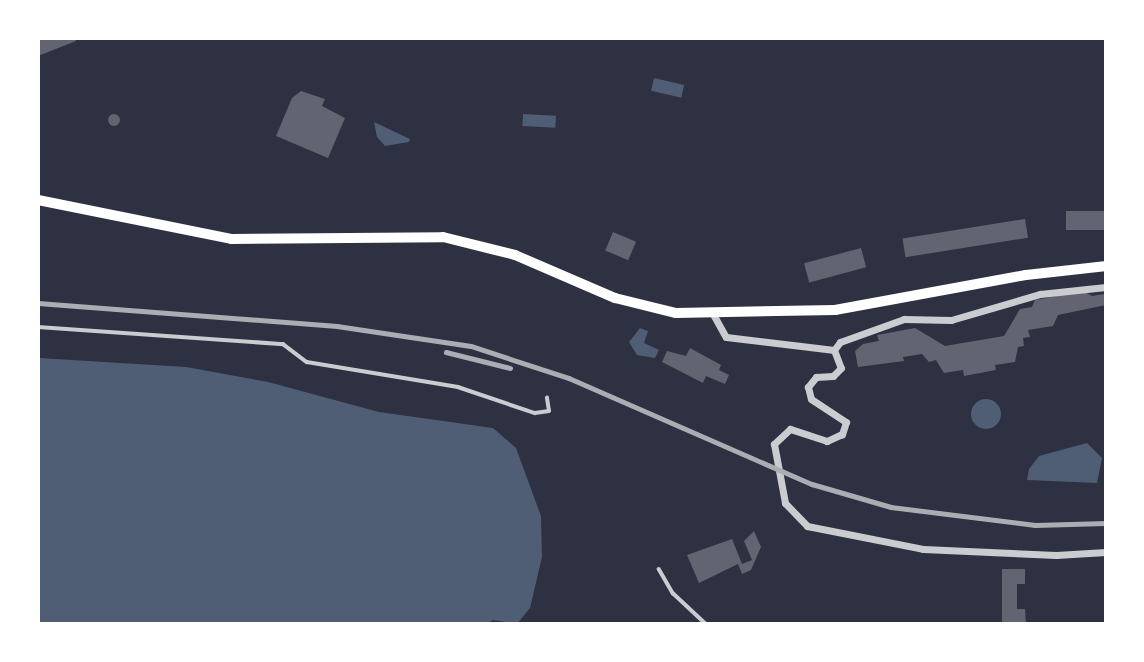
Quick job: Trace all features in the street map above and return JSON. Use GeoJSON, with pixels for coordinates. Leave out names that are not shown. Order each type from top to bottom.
{"type":"FeatureCollection","features":[{"type":"Feature","properties":{"kind":"main road"},"geometry":{"type":"LineString","coordinates":[[38,200],[231,239],[443,237],[516,255],[615,298],[656,311],[713,314],[835,310],[1026,275],[1105,266]]}},
{"type":"Feature","properties":{"kind":"street"},"geometry":{"type":"LineString","coordinates":[[834,350],[840,342],[904,319],[951,320],[1040,294],[1105,287]]}},
{"type":"Feature","properties":{"kind":"street"},"geometry":{"type":"LineString","coordinates":[[713,314],[726,337],[834,350]]}},
{"type":"Feature","properties":{"kind":"street"},"geometry":{"type":"LineString","coordinates":[[834,350],[841,368],[834,376],[816,377],[808,387],[811,399],[846,422],[842,434],[827,441],[790,429],[774,444],[785,503],[807,526],[826,533],[923,549],[1056,555],[1105,552]]}},
{"type":"Feature","properties":{"kind":"lane"},"geometry":{"type":"LineString","coordinates":[[38,327],[283,344],[307,362],[458,387],[535,413],[549,411],[547,398]]}},
{"type":"Feature","properties":{"kind":"lane"},"geometry":{"type":"LineString","coordinates":[[659,569],[673,593],[706,624]]}},
{"type":"Feature","properties":{"kind":"water"},"geometry":{"type":"Polygon","coordinates":[[[654,78],[684,85],[681,98],[651,91],[654,78]]]}},
{"type":"Feature","properties":{"kind":"water"},"geometry":{"type":"Polygon","coordinates":[[[523,114],[556,116],[555,128],[522,126],[523,114]]]}},
{"type":"Feature","properties":{"kind":"water"},"geometry":{"type":"Polygon","coordinates":[[[374,122],[410,139],[409,142],[385,146],[377,137],[374,122]]]}},
{"type":"Feature","properties":{"kind":"water"},"geometry":{"type":"Polygon","coordinates":[[[640,328],[648,331],[644,343],[659,350],[655,358],[637,355],[629,342],[640,328]]]}},
{"type":"Feature","properties":{"kind":"water"},"geometry":{"type":"Polygon","coordinates":[[[39,358],[186,367],[268,382],[379,412],[493,428],[516,448],[541,516],[542,557],[530,608],[517,624],[493,620],[486,624],[39,623],[39,358]]]}},
{"type":"Feature","properties":{"kind":"water"},"geometry":{"type":"Polygon","coordinates":[[[986,399],[997,403],[1001,414],[997,425],[986,429],[975,425],[971,414],[975,403],[986,399]]]}},
{"type":"Feature","properties":{"kind":"water"},"geometry":{"type":"Polygon","coordinates":[[[1087,443],[1102,458],[1097,483],[1027,480],[1029,469],[1039,456],[1087,443]]]}},
{"type":"Feature","properties":{"kind":"building"},"geometry":{"type":"Polygon","coordinates":[[[38,38],[75,38],[76,41],[38,56],[38,38]]]}},
{"type":"Feature","properties":{"kind":"building"},"geometry":{"type":"Polygon","coordinates":[[[301,91],[325,99],[322,106],[345,118],[328,158],[276,136],[292,98],[301,91]]]}},
{"type":"Feature","properties":{"kind":"building"},"geometry":{"type":"Polygon","coordinates":[[[114,114],[120,120],[114,126],[108,120],[114,114]]]}},
{"type":"Feature","properties":{"kind":"building"},"geometry":{"type":"Polygon","coordinates":[[[1066,211],[1106,211],[1106,230],[1066,230],[1066,211]]]}},
{"type":"Feature","properties":{"kind":"building"},"geometry":{"type":"Polygon","coordinates":[[[1025,219],[1028,238],[905,257],[903,238],[1025,219]]]}},
{"type":"Feature","properties":{"kind":"building"},"geometry":{"type":"Polygon","coordinates":[[[613,232],[636,242],[628,260],[605,250],[613,232]]]}},
{"type":"Feature","properties":{"kind":"building"},"geometry":{"type":"Polygon","coordinates":[[[861,248],[866,267],[809,283],[804,263],[861,248]]]}},
{"type":"Feature","properties":{"kind":"building"},"geometry":{"type":"Polygon","coordinates":[[[1083,291],[1092,296],[1104,294],[1106,305],[1058,315],[1053,326],[1028,330],[1030,337],[1023,338],[1024,346],[1018,347],[1015,362],[995,365],[996,370],[964,376],[963,370],[944,373],[936,360],[929,362],[922,354],[903,357],[904,361],[858,367],[855,351],[863,344],[879,341],[877,335],[915,328],[945,346],[1004,336],[1020,309],[1032,307],[1035,300],[1083,291]]]}},
{"type":"Feature","properties":{"kind":"building"},"geometry":{"type":"Polygon","coordinates":[[[690,348],[721,365],[719,370],[729,375],[725,384],[706,376],[703,383],[662,362],[667,351],[686,356],[690,348]]]}},
{"type":"Feature","properties":{"kind":"building"},"geometry":{"type":"Polygon","coordinates":[[[754,531],[761,547],[751,570],[742,574],[738,564],[699,583],[687,555],[732,539],[742,564],[752,560],[744,541],[754,531]]]}},
{"type":"Feature","properties":{"kind":"building"},"geometry":{"type":"Polygon","coordinates":[[[1002,569],[1025,569],[1025,584],[1017,584],[1017,609],[1025,609],[1026,624],[1002,624],[1002,569]]]}},
{"type":"Feature","properties":{"kind":"railway"},"geometry":{"type":"LineString","coordinates":[[38,303],[337,326],[471,346],[569,378],[812,484],[891,507],[1035,525],[1106,523]]}},
{"type":"Feature","properties":{"kind":"railway"},"geometry":{"type":"LineString","coordinates":[[446,352],[510,368]]}}]}
